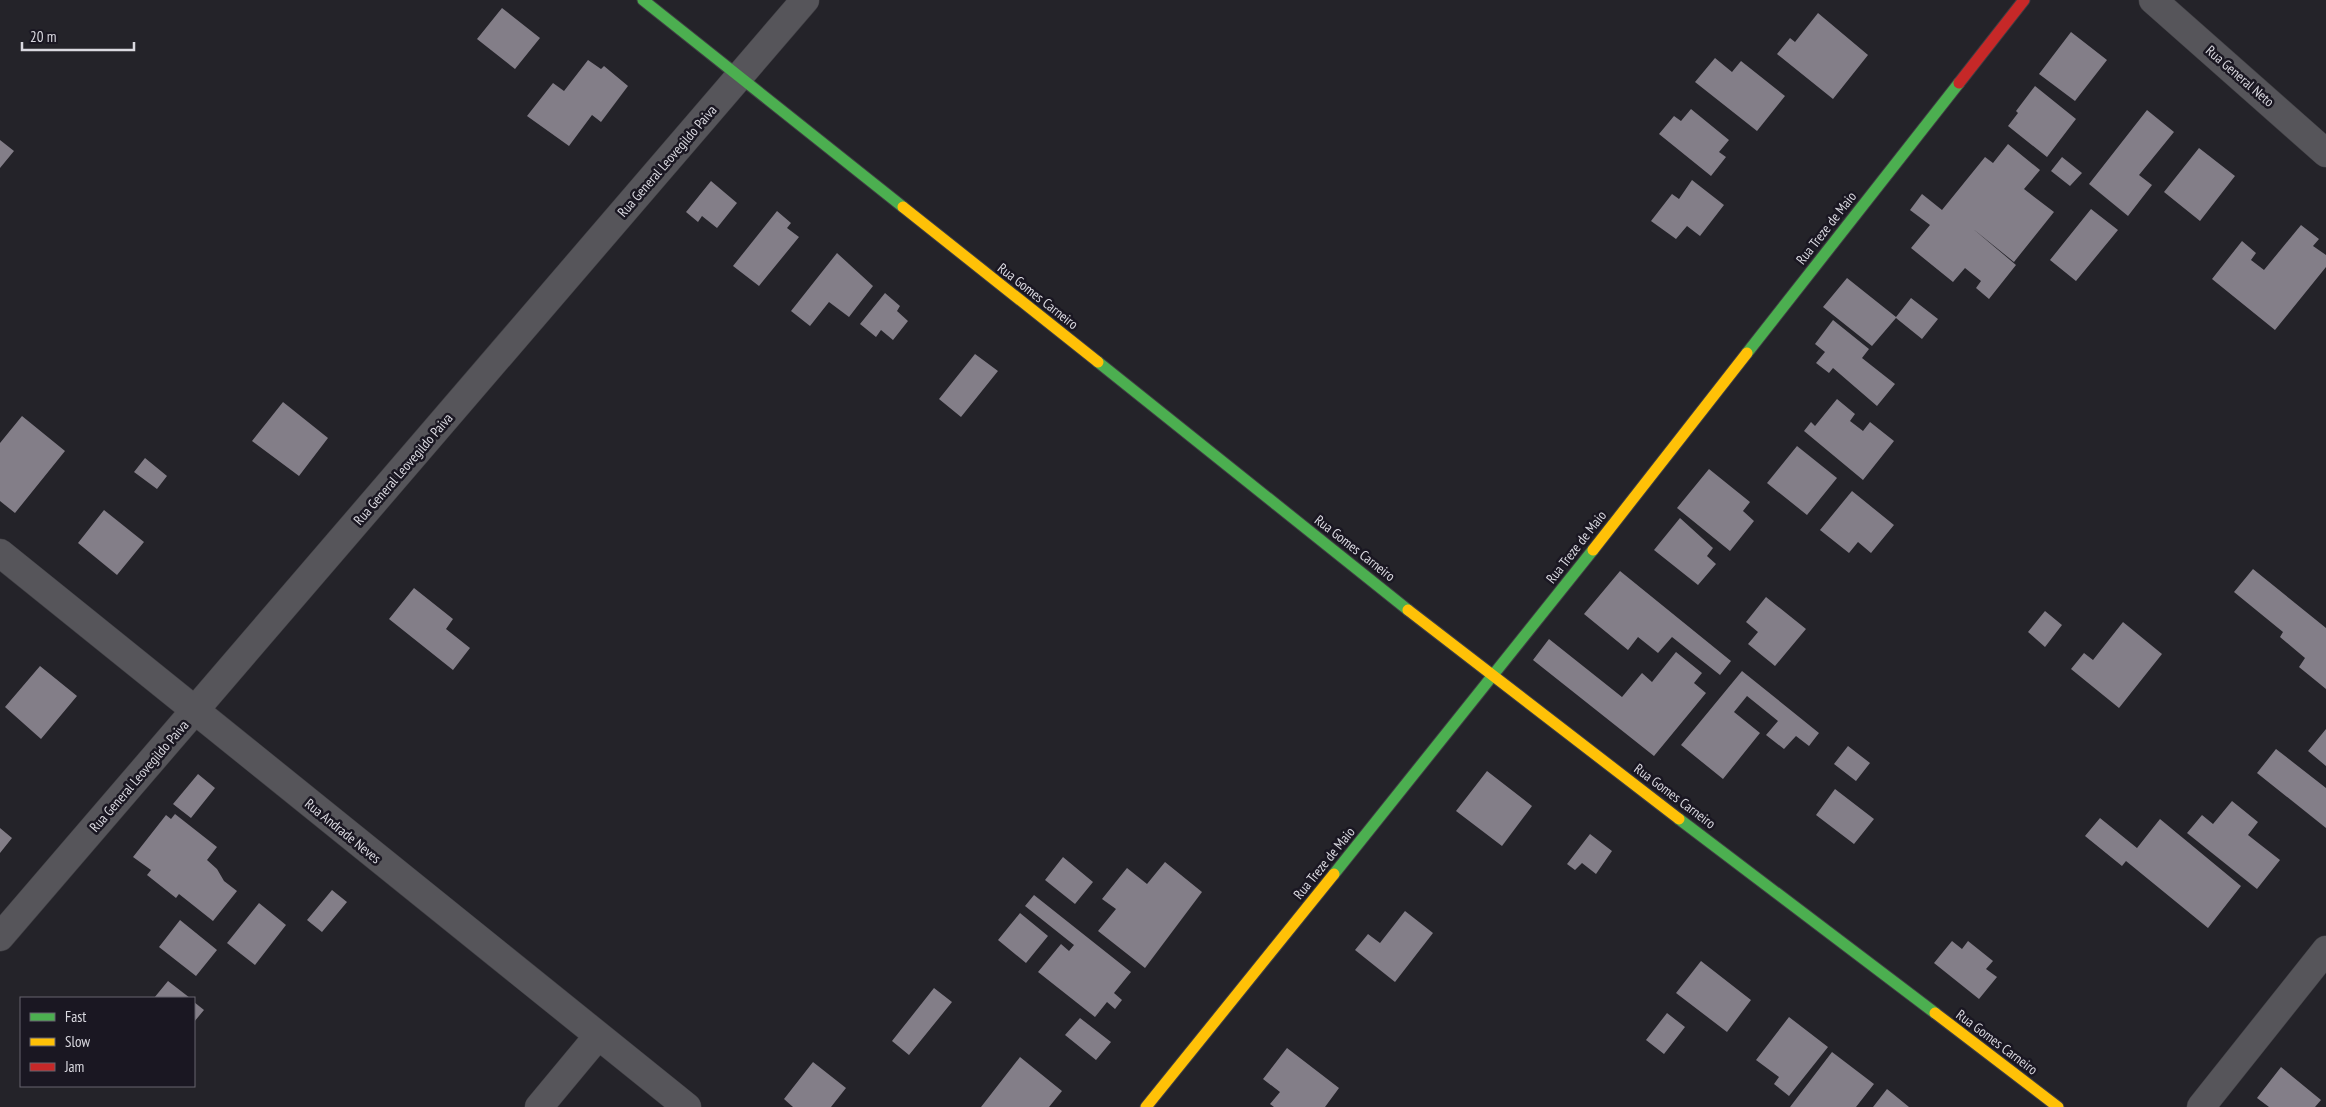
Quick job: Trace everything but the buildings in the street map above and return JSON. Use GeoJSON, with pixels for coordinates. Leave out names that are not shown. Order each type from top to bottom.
{"type":"FeatureCollection","features":[{"type":"Feature","properties":{"kind":"street","name":"Rua Gomes Carneiro"},"geometry":{"type":"LineString","coordinates":[[644,0],[739,78],[1493,677],[2058,1107]]}},
{"type":"Feature","properties":{"kind":"street","name":"Rua General Leovegildo Paiva"},"geometry":{"type":"LineString","coordinates":[[0,937],[805,0]]}},
{"type":"Feature","properties":{"kind":"street","name":"Rua Treze de Maio"},"geometry":{"type":"LineString","coordinates":[[1146,1107],[1493,677],[2024,0]]}},
{"type":"Feature","properties":{"kind":"street","name":"Rua General Neto"},"geometry":{"type":"LineString","coordinates":[[2153,0],[2326,153]]}},
{"type":"Feature","properties":{"kind":"street","name":"Rua Andrade Neves"},"geometry":{"type":"LineString","coordinates":[[0,553],[687,1107]]}},
{"type":"Feature","properties":{"kind":"street"},"geometry":{"type":"LineString","coordinates":[[2201,1107],[2326,950]]}},
{"type":"Feature","properties":{"kind":"street"},"geometry":{"type":"LineString","coordinates":[[539,1107],[598,1036]]}},
{"type":"Feature","properties":{"kind":"traffic: fast"},"geometry":{"type":"LineString","coordinates":[[643,0],[903,207]]}},
{"type":"Feature","properties":{"kind":"traffic: fast"},"geometry":{"type":"LineString","coordinates":[[1747,353],[1959,83]]}},
{"type":"Feature","properties":{"kind":"traffic: fast"},"geometry":{"type":"LineString","coordinates":[[1098,362],[1408,610]]}},
{"type":"Feature","properties":{"kind":"traffic: fast"},"geometry":{"type":"LineString","coordinates":[[1334,874],[1593,550]]}},
{"type":"Feature","properties":{"kind":"traffic: fast"},"geometry":{"type":"LineString","coordinates":[[1679,819],[1935,1013]]}},
{"type":"Feature","properties":{"kind":"traffic: slow"},"geometry":{"type":"LineString","coordinates":[[903,207],[1098,362]]}},
{"type":"Feature","properties":{"kind":"traffic: slow"},"geometry":{"type":"LineString","coordinates":[[1593,550],[1747,353]]}},
{"type":"Feature","properties":{"kind":"traffic: slow"},"geometry":{"type":"LineString","coordinates":[[1408,610],[1679,819]]}},
{"type":"Feature","properties":{"kind":"traffic: slow"},"geometry":{"type":"LineString","coordinates":[[1146,1107],[1334,874]]}},
{"type":"Feature","properties":{"kind":"traffic: slow"},"geometry":{"type":"LineString","coordinates":[[1935,1013],[2058,1107]]}},
{"type":"Feature","properties":{"kind":"traffic: jam"},"geometry":{"type":"LineString","coordinates":[[1959,83],[2024,0]]}}]}
